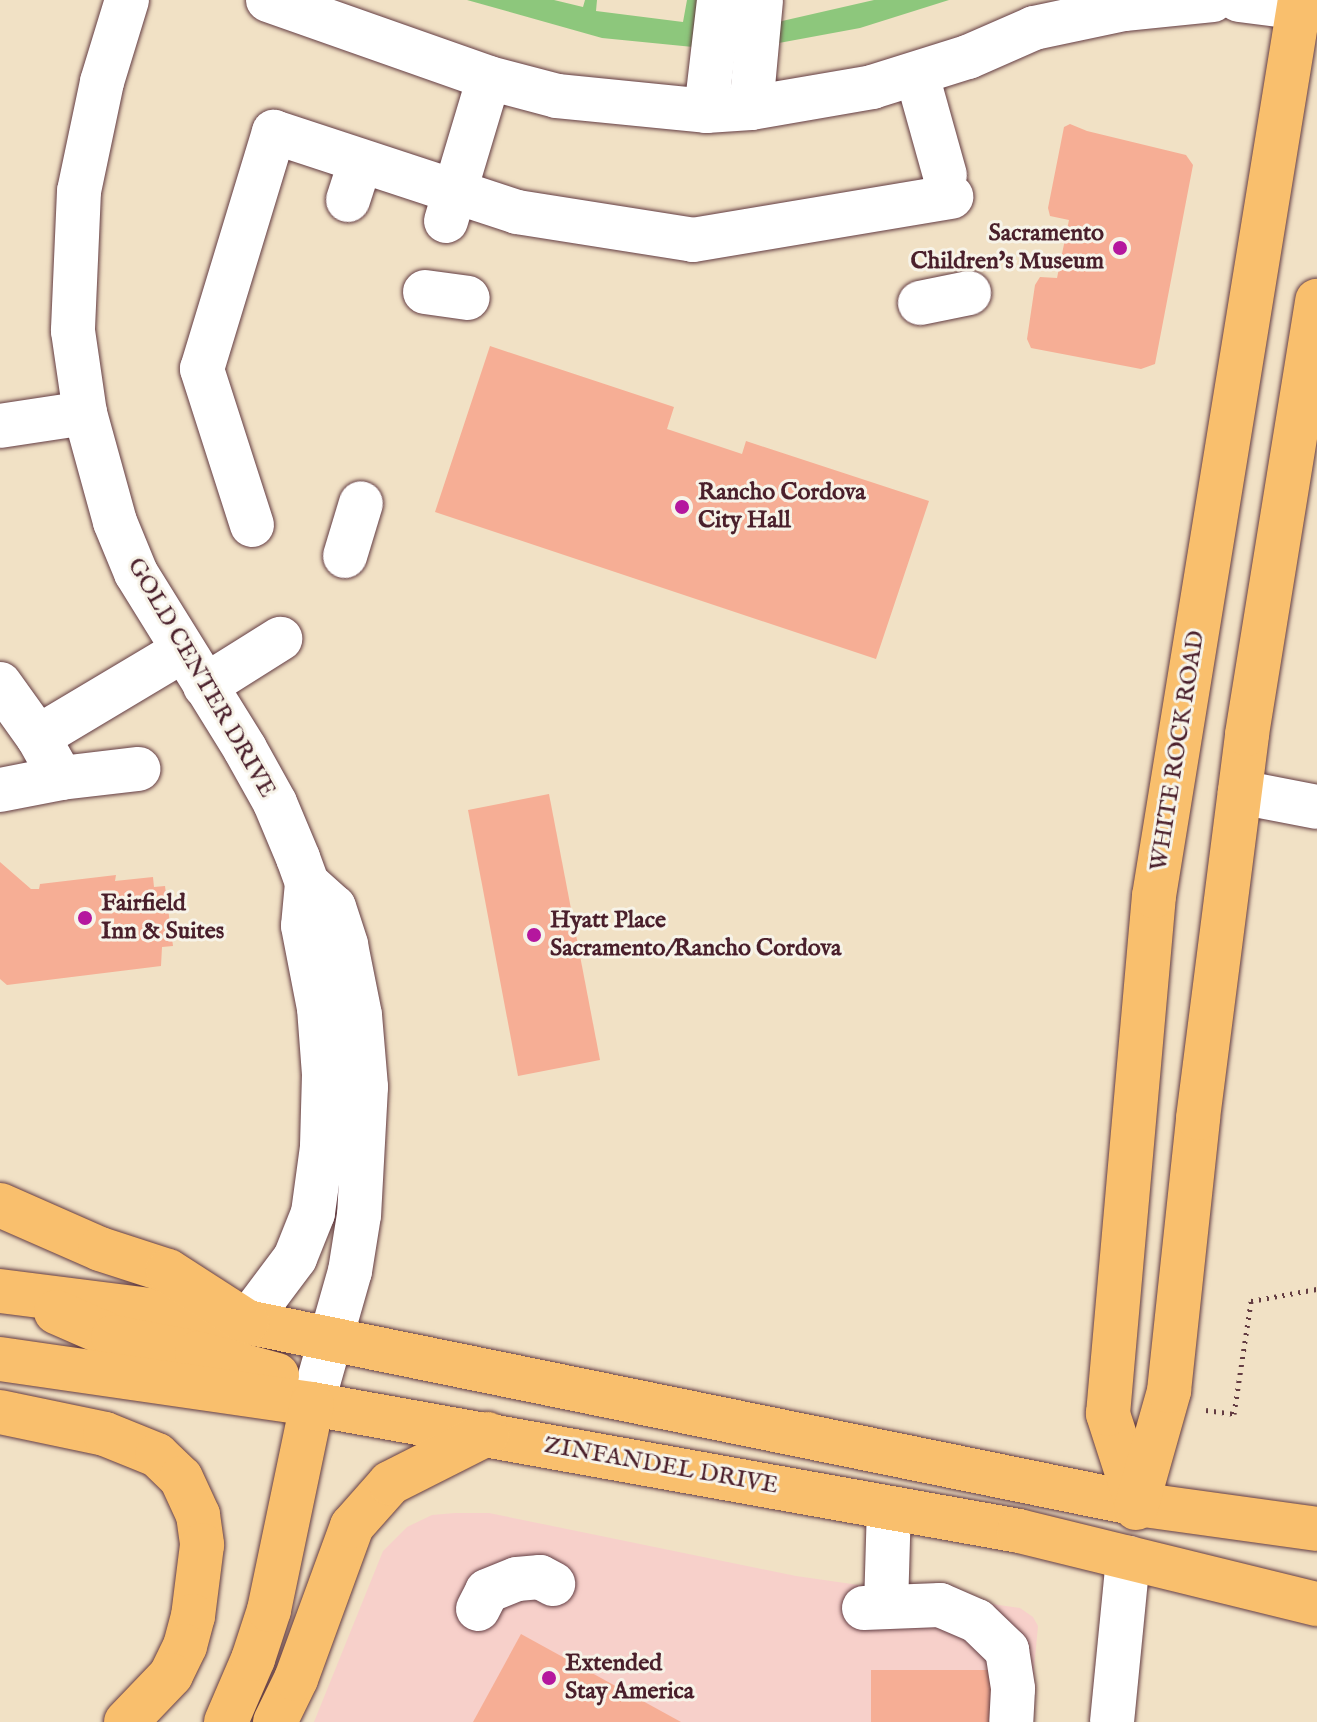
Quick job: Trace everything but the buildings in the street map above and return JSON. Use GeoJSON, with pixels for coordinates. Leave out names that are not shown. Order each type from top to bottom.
{"type":"FeatureCollection","features":[{"type":"Feature","properties":{"kind":"main road","name":"WHITE ROCK ROAD"},"geometry":{"type":"LineString","coordinates":[[1137,1504],[1108,1414],[1154,896],[1305,6]]}},
{"type":"Feature","properties":{"kind":"main road","name":"WHITE ROCK ROAD"},"geometry":{"type":"LineString","coordinates":[[1128,1558],[1137,1504],[1169,1391],[1198,1118],[1240,792],[1317,301]]}},
{"type":"Feature","properties":{"kind":"main road"},"geometry":{"type":"LineString","coordinates":[[0,1205],[100,1249],[168,1271],[247,1322]]}},
{"type":"Feature","properties":{"kind":"main road"},"geometry":{"type":"LineString","coordinates":[[6,1292],[247,1322],[1137,1504],[1317,1529]]}},
{"type":"Feature","properties":{"kind":"main road"},"geometry":{"type":"LineString","coordinates":[[6,1292],[113,1337],[197,1353],[283,1377],[312,1404],[269,1610],[253,1659],[226,1722]]}},
{"type":"Feature","properties":{"kind":"main road","name":"ZINFANDEL DRIVE"},"geometry":{"type":"LineString","coordinates":[[0,1359],[312,1404],[1019,1531],[1317,1604]]}},
{"type":"Feature","properties":{"kind":"main road"},"geometry":{"type":"LineString","coordinates":[[0,1412],[105,1434],[157,1455],[181,1478],[198,1515],[202,1545],[193,1616],[185,1646],[171,1675],[126,1722]]}},
{"type":"Feature","properties":{"kind":"main road"},"geometry":{"type":"LineString","coordinates":[[275,1722],[296,1679],[352,1526],[390,1483],[487,1434]]}},
{"type":"Feature","properties":{"kind":"street","name":"GOLD CENTER DRIVE"},"geometry":{"type":"LineString","coordinates":[[127,0],[102,82],[79,191],[73,331],[85,413],[115,522],[136,573],[275,803],[307,883],[334,907],[346,945],[360,1015],[366,1087],[359,1215],[350,1271],[312,1404]]}},
{"type":"Feature","properties":{"kind":"street"},"geometry":{"type":"LineString","coordinates":[[268,0],[489,78],[557,96],[706,111],[751,108],[872,87],[917,75],[1034,28],[1124,9],[1213,0]]}},
{"type":"Feature","properties":{"kind":"street"},"geometry":{"type":"LineString","coordinates":[[706,111],[719,0]]}},
{"type":"Feature","properties":{"kind":"street"},"geometry":{"type":"LineString","coordinates":[[751,108],[761,0]]}},
{"type":"Feature","properties":{"kind":"street"},"geometry":{"type":"LineString","coordinates":[[1239,0],[1305,6]]}},
{"type":"Feature","properties":{"kind":"street"},"geometry":{"type":"LineString","coordinates":[[266,477],[252,525],[202,369],[274,132],[354,181],[450,208],[517,212],[693,240],[948,186],[917,75]]}},
{"type":"Feature","properties":{"kind":"street"},"geometry":{"type":"LineString","coordinates":[[450,208],[489,78]]}},
{"type":"Feature","properties":{"kind":"street"},"geometry":{"type":"LineString","coordinates":[[425,292],[468,298]]}},
{"type":"Feature","properties":{"kind":"street"},"geometry":{"type":"LineString","coordinates":[[920,303],[969,293]]}},
{"type":"Feature","properties":{"kind":"street"},"geometry":{"type":"LineString","coordinates":[[0,426],[85,413]]}},
{"type":"Feature","properties":{"kind":"street"},"geometry":{"type":"LineString","coordinates":[[345,556],[361,503]]}},
{"type":"Feature","properties":{"kind":"street"},"geometry":{"type":"LineString","coordinates":[[38,737],[193,668],[280,639]]}},
{"type":"Feature","properties":{"kind":"street"},"geometry":{"type":"LineString","coordinates":[[0,684],[38,737],[61,778]]}},
{"type":"Feature","properties":{"kind":"street"},"geometry":{"type":"LineString","coordinates":[[0,790],[61,778],[138,769]]}},
{"type":"Feature","properties":{"kind":"street"},"geometry":{"type":"LineString","coordinates":[[1240,792],[1317,807]]}},
{"type":"Feature","properties":{"kind":"street","name":"GOLD CENTER DRIVE"},"geometry":{"type":"LineString","coordinates":[[247,1322],[295,1258],[313,1213],[322,1147],[324,1074],[319,1008],[303,926],[307,883]]}},
{"type":"Feature","properties":{"kind":"street"},"geometry":{"type":"LineString","coordinates":[[889,1508],[875,1607],[940,1605],[977,1621],[1007,1650],[1013,1689],[1011,1722]]}},
{"type":"Feature","properties":{"kind":"street","name":"WHITE ROCK ROAD"},"geometry":{"type":"LineString","coordinates":[[1112,1722],[1128,1558]]}},
{"type":"Feature","properties":{"kind":"street"},"geometry":{"type":"LineString","coordinates":[[478,1609],[487,1591],[517,1579],[540,1577],[553,1584]]}},
{"type":"Feature","properties":{"kind":"path"},"geometry":{"type":"LineString","coordinates":[[1206,1410],[1234,1414],[1251,1301],[1317,1289]]}},
{"type":"Feature","properties":{"kind":"shaded area"},"geometry":{"type":"Polygon","coordinates":[[[489,1513],[796,1576],[1020,1608],[1033,1617],[1038,1626],[1029,1722],[314,1722],[383,1551],[407,1527],[432,1515],[489,1513]]]}},
{"type":"Feature","properties":{"kind":"green space"},"geometry":{"type":"Polygon","coordinates":[[[467,0],[554,0],[583,7],[585,0],[597,0],[596,11],[683,22],[687,0],[698,0],[693,47],[602,38],[467,0]]]}},
{"type":"Feature","properties":{"kind":"green space"},"geometry":{"type":"Polygon","coordinates":[[[874,0],[949,0],[860,28],[768,45],[769,24],[874,0]]]}},
{"type":"Feature","properties":{"kind":"place","name":"Sacramento Children's Museum"},"geometry":{"type":"Point","coordinates":[1120,248]}},
{"type":"Feature","properties":{"kind":"place","name":"Rancho Cordova City Hall"},"geometry":{"type":"Point","coordinates":[682,507]}},
{"type":"Feature","properties":{"kind":"place","name":"Fairfield Inn & Suites"},"geometry":{"type":"Point","coordinates":[85,918]}},
{"type":"Feature","properties":{"kind":"place","name":"Hyatt Place Sacramento/Rancho Cordova"},"geometry":{"type":"Point","coordinates":[534,935]}},
{"type":"Feature","properties":{"kind":"place","name":"Extended Stay America"},"geometry":{"type":"Point","coordinates":[549,1678]}}]}
